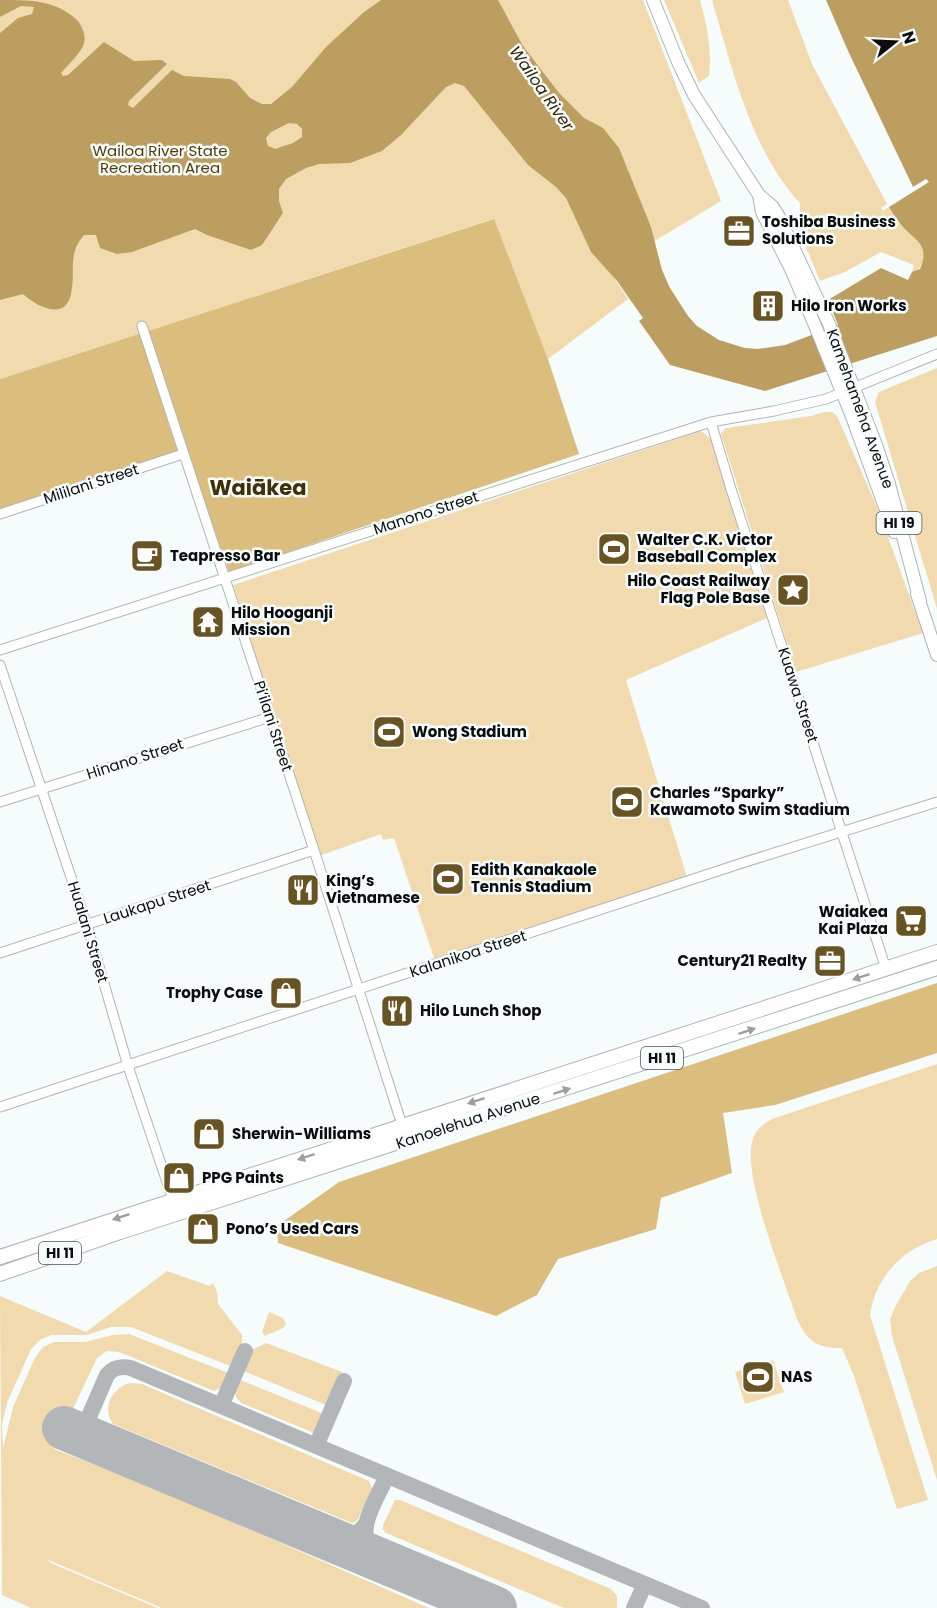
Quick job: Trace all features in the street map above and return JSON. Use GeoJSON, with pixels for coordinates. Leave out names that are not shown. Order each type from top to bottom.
{"type":"FeatureCollection","features":[{"type":"Feature","properties":{"kind":"highway","name":"Kanoelehua Avenue"},"geometry":{"type":"LineString","coordinates":[[0,1257],[937,952]]}},
{"type":"Feature","properties":{"kind":"highway","name":"Kanoelehua Avenue"},"geometry":{"type":"LineString","coordinates":[[0,1274],[937,968]]}},
{"type":"Feature","properties":{"kind":"highway"},"geometry":{"type":"LineString","coordinates":[[386,1147],[398,1134],[402,1125],[412,1129],[441,1130]]}},
{"type":"Feature","properties":{"kind":"main road","name":"Kamehameha Avenue"},"geometry":{"type":"LineString","coordinates":[[653,0],[690,87],[759,195],[772,206],[783,224],[829,324],[855,388],[889,484],[920,602]]}},
{"type":"Feature","properties":{"kind":"main road","name":"Kamehameha Avenue"},"geometry":{"type":"LineString","coordinates":[[759,195],[762,212],[791,270],[842,393],[920,602],[937,655]]}},
{"type":"Feature","properties":{"kind":"street","name":"Pi‘ilani Street"},"geometry":{"type":"LineString","coordinates":[[142,326],[402,1125]]}},
{"type":"Feature","properties":{"kind":"street","name":"Manono Street"},"geometry":{"type":"LineString","coordinates":[[0,650],[711,422],[796,407],[842,393],[937,354]]}},
{"type":"Feature","properties":{"kind":"street","name":"Kuawa Street"},"geometry":{"type":"LineString","coordinates":[[711,422],[886,969]]}},
{"type":"Feature","properties":{"kind":"street","name":"Mililani Street"},"geometry":{"type":"LineString","coordinates":[[0,514],[183,454]]}},
{"type":"Feature","properties":{"kind":"street","name":"Hualani Street"},"geometry":{"type":"LineString","coordinates":[[0,665],[87,925],[128,1066],[173,1200]]}},
{"type":"Feature","properties":{"kind":"street","name":"Hinano Street"},"geometry":{"type":"LineString","coordinates":[[0,802],[270,717]]}},
{"type":"Feature","properties":{"kind":"street","name":"Kalanikoa Street"},"geometry":{"type":"LineString","coordinates":[[0,1107],[742,863],[937,802]]}},
{"type":"Feature","properties":{"kind":"street","name":"Laukapu Street"},"geometry":{"type":"LineString","coordinates":[[0,953],[314,850]]}},
{"type":"Feature","properties":{"kind":"green space","name":"Wailoa River State Recreation Area"},"geometry":{"type":"Polygon","coordinates":[[[0,0],[643,0],[721,201],[608,269],[628,299],[548,359],[493,219],[0,379],[0,0]]]}},
{"type":"Feature","properties":{"kind":"green space"},"geometry":{"type":"Polygon","coordinates":[[[664,0],[700,0],[708,38],[710,66],[709,76],[699,83],[664,0]]]}},
{"type":"Feature","properties":{"kind":"green space"},"geometry":{"type":"Polygon","coordinates":[[[712,0],[788,0],[812,64],[887,204],[881,208],[883,211],[889,207],[901,225],[921,247],[924,258],[917,271],[912,272],[914,265],[881,252],[845,272],[820,281],[796,223],[800,217],[800,203],[783,183],[756,134],[736,80],[712,0]]]}},
{"type":"Feature","properties":{"kind":"green space"},"geometry":{"type":"Polygon","coordinates":[[[937,368],[937,609],[875,402],[879,392],[937,368]]]}},
{"type":"Feature","properties":{"kind":"green space"},"geometry":{"type":"Polygon","coordinates":[[[832,412],[837,416],[877,507],[923,633],[796,672],[721,434],[726,428],[811,416],[832,412]]]}},
{"type":"Feature","properties":{"kind":"green space"},"geometry":{"type":"Polygon","coordinates":[[[701,431],[711,439],[767,618],[626,680],[688,880],[435,961],[394,838],[383,840],[381,834],[319,856],[233,585],[701,431]]]}},
{"type":"Feature","properties":{"kind":"green space"},"geometry":{"type":"Polygon","coordinates":[[[937,957],[937,960],[448,1121],[429,1124],[937,957]]]}},
{"type":"Feature","properties":{"kind":"green space"},"geometry":{"type":"Polygon","coordinates":[[[937,1064],[937,1239],[912,1250],[892,1267],[878,1289],[870,1315],[928,1500],[897,1509],[854,1376],[842,1348],[826,1347],[814,1342],[805,1333],[797,1319],[759,1204],[753,1180],[752,1142],[759,1128],[772,1119],[937,1064]]]}},
{"type":"Feature","properties":{"kind":"green space"},"geometry":{"type":"Polygon","coordinates":[[[937,1266],[937,1480],[892,1336],[890,1320],[910,1281],[919,1273],[937,1266]]]}},
{"type":"Feature","properties":{"kind":"green space"},"geometry":{"type":"Polygon","coordinates":[[[167,1271],[210,1286],[213,1283],[217,1292],[218,1304],[242,1335],[242,1347],[233,1367],[131,1327],[111,1327],[87,1335],[51,1335],[40,1340],[31,1349],[7,1403],[2,1424],[3,1448],[13,1407],[35,1358],[43,1347],[54,1342],[85,1342],[113,1335],[129,1334],[231,1374],[224,1386],[214,1391],[119,1352],[107,1351],[97,1358],[54,1449],[155,1488],[429,1608],[162,1608],[46,1559],[158,1608],[31,1608],[2,1595],[0,1296],[86,1332],[167,1271]]]}},
{"type":"Feature","properties":{"kind":"green space"},"geometry":{"type":"Polygon","coordinates":[[[269,1312],[283,1318],[286,1324],[283,1328],[265,1336],[262,1332],[269,1312]]]}},
{"type":"Feature","properties":{"kind":"green space"},"geometry":{"type":"Polygon","coordinates":[[[266,1343],[342,1372],[326,1405],[241,1370],[252,1350],[266,1343]]]}},
{"type":"Feature","properties":{"kind":"green space","name":"NAS"},"geometry":{"type":"Polygon","coordinates":[[[773,1360],[784,1392],[745,1404],[735,1372],[773,1360]]]}},
{"type":"Feature","properties":{"kind":"green space"},"geometry":{"type":"Polygon","coordinates":[[[238,1379],[324,1414],[316,1432],[241,1403],[235,1392],[238,1379]]]}},
{"type":"Feature","properties":{"kind":"green space"},"geometry":{"type":"Polygon","coordinates":[[[130,1383],[142,1384],[369,1481],[372,1489],[357,1521],[352,1523],[113,1424],[108,1411],[111,1399],[118,1389],[130,1383]]]}},
{"type":"Feature","properties":{"kind":"green space"},"geometry":{"type":"Polygon","coordinates":[[[395,1500],[400,1500],[611,1589],[617,1596],[617,1608],[564,1608],[386,1533],[383,1525],[395,1500]]]}},
{"type":"Feature","properties":{"kind":"shaded area"},"geometry":{"type":"Polygon","coordinates":[[[494,219],[548,359],[579,454],[229,572],[186,448],[0,511],[0,379],[494,219]]]}},
{"type":"Feature","properties":{"kind":"shaded area"},"geometry":{"type":"Polygon","coordinates":[[[937,983],[937,1053],[775,1105],[723,1113],[732,1173],[661,1198],[656,1229],[558,1259],[537,1295],[496,1316],[278,1243],[277,1226],[339,1182],[937,983]]]}},
{"type":"Feature","properties":{"kind":"water","name":"Wailoa River"},"geometry":{"type":"Polygon","coordinates":[[[0,0],[23,0],[52,5],[78,21],[84,34],[83,47],[61,73],[63,76],[68,75],[104,42],[134,61],[162,60],[167,64],[129,101],[128,105],[133,108],[172,70],[184,76],[230,79],[236,82],[250,98],[262,104],[271,104],[292,87],[326,47],[363,13],[381,0],[498,0],[523,46],[559,93],[584,118],[603,128],[619,148],[651,227],[662,270],[670,288],[688,316],[697,326],[719,340],[745,348],[758,349],[785,345],[838,325],[828,300],[881,268],[908,280],[912,272],[920,269],[924,255],[921,245],[903,227],[889,207],[929,182],[926,179],[913,187],[826,0],[937,0],[937,336],[765,391],[670,365],[639,321],[643,318],[617,281],[591,252],[566,198],[528,165],[464,86],[455,83],[446,87],[401,135],[382,151],[350,163],[319,164],[286,179],[279,189],[279,201],[283,213],[262,245],[251,250],[195,229],[132,252],[117,254],[100,248],[96,235],[84,235],[74,256],[71,294],[68,303],[63,308],[42,307],[23,294],[0,300],[0,33],[18,18],[32,14],[34,7],[21,6],[0,17],[0,0]],[[289,123],[271,132],[266,138],[268,146],[275,149],[293,143],[302,137],[302,129],[297,124],[289,123]]]}},
{"type":"Feature","properties":{"kind":"water"},"geometry":{"type":"Polygon","coordinates":[[[762,1371],[766,1385],[746,1391],[741,1377],[762,1371]]]}},
{"type":"Feature","properties":{"kind":"taxiway"},"geometry":{"type":"LineString","coordinates":[[221,1406],[245,1351]]}},
{"type":"Feature","properties":{"kind":"taxiway"},"geometry":{"type":"LineString","coordinates":[[81,1435],[107,1375],[118,1368],[131,1368],[702,1608]]}},
{"type":"Feature","properties":{"kind":"taxiway"},"geometry":{"type":"LineString","coordinates":[[316,1446],[344,1381]]}},
{"type":"Feature","properties":{"kind":"taxiway"},"geometry":{"type":"LineString","coordinates":[[387,1476],[369,1514],[365,1534],[367,1544],[373,1552],[389,1564]]}},
{"type":"Feature","properties":{"kind":"taxiway"},"geometry":{"type":"LineString","coordinates":[[327,1537],[349,1537],[366,1524]]}},
{"type":"Feature","properties":{"kind":"taxiway"},"geometry":{"type":"LineString","coordinates":[[634,1608],[645,1584]]}},
{"type":"Feature","properties":{"kind":"runway"},"geometry":{"type":"LineString","coordinates":[[64,1428],[495,1608]]}},
{"type":"Feature","properties":{"kind":"place","name":"Toshiba Business Solutions"},"geometry":{"type":"Point","coordinates":[739,231]}},
{"type":"Feature","properties":{"kind":"place","name":"Hilo Iron Works"},"geometry":{"type":"Point","coordinates":[768,306]}},
{"type":"Feature","properties":{"kind":"place","name":"Walter C.K. Victor Baseball Complex"},"geometry":{"type":"Point","coordinates":[614,549]}},
{"type":"Feature","properties":{"kind":"place","name":"Teapresso Bar"},"geometry":{"type":"Point","coordinates":[147,556]}},
{"type":"Feature","properties":{"kind":"place","name":"Hilo Coast Railway Flag Pole Base"},"geometry":{"type":"Point","coordinates":[793,590]}},
{"type":"Feature","properties":{"kind":"place","name":"Hilo Hooganji Mission"},"geometry":{"type":"Point","coordinates":[208,622]}},
{"type":"Feature","properties":{"kind":"place","name":"Wong Stadium"},"geometry":{"type":"Point","coordinates":[389,732]}},
{"type":"Feature","properties":{"kind":"place","name":"Charles “Sparky” Kawamoto Swim Stadium"},"geometry":{"type":"Point","coordinates":[627,802]}},
{"type":"Feature","properties":{"kind":"place","name":"Edith Kanakaole Tennis Stadium"},"geometry":{"type":"Point","coordinates":[448,879]}},
{"type":"Feature","properties":{"kind":"place","name":"King’s Vietnamese"},"geometry":{"type":"Point","coordinates":[303,890]}},
{"type":"Feature","properties":{"kind":"place","name":"Waiakea Kai Plaza"},"geometry":{"type":"Point","coordinates":[911,921]}},
{"type":"Feature","properties":{"kind":"place","name":"Century21 Realty"},"geometry":{"type":"Point","coordinates":[830,961]}},
{"type":"Feature","properties":{"kind":"place","name":"Trophy Case"},"geometry":{"type":"Point","coordinates":[286,993]}},
{"type":"Feature","properties":{"kind":"place","name":"Hilo Lunch Shop"},"geometry":{"type":"Point","coordinates":[397,1011]}},
{"type":"Feature","properties":{"kind":"place","name":"Sherwin-Williams"},"geometry":{"type":"Point","coordinates":[209,1134]}},
{"type":"Feature","properties":{"kind":"place","name":"PPG Paints"},"geometry":{"type":"Point","coordinates":[179,1178]}},
{"type":"Feature","properties":{"kind":"place","name":"Pono’s Used Cars"},"geometry":{"type":"Point","coordinates":[203,1229]}},
{"type":"Feature","properties":{"kind":"place","name":"NAS"},"geometry":{"type":"Point","coordinates":[758,1377]}},
{"type":"Feature","properties":{"kind":"district","name":"Waiākea"},"geometry":{"type":"Point","coordinates":[258,488]}}]}
